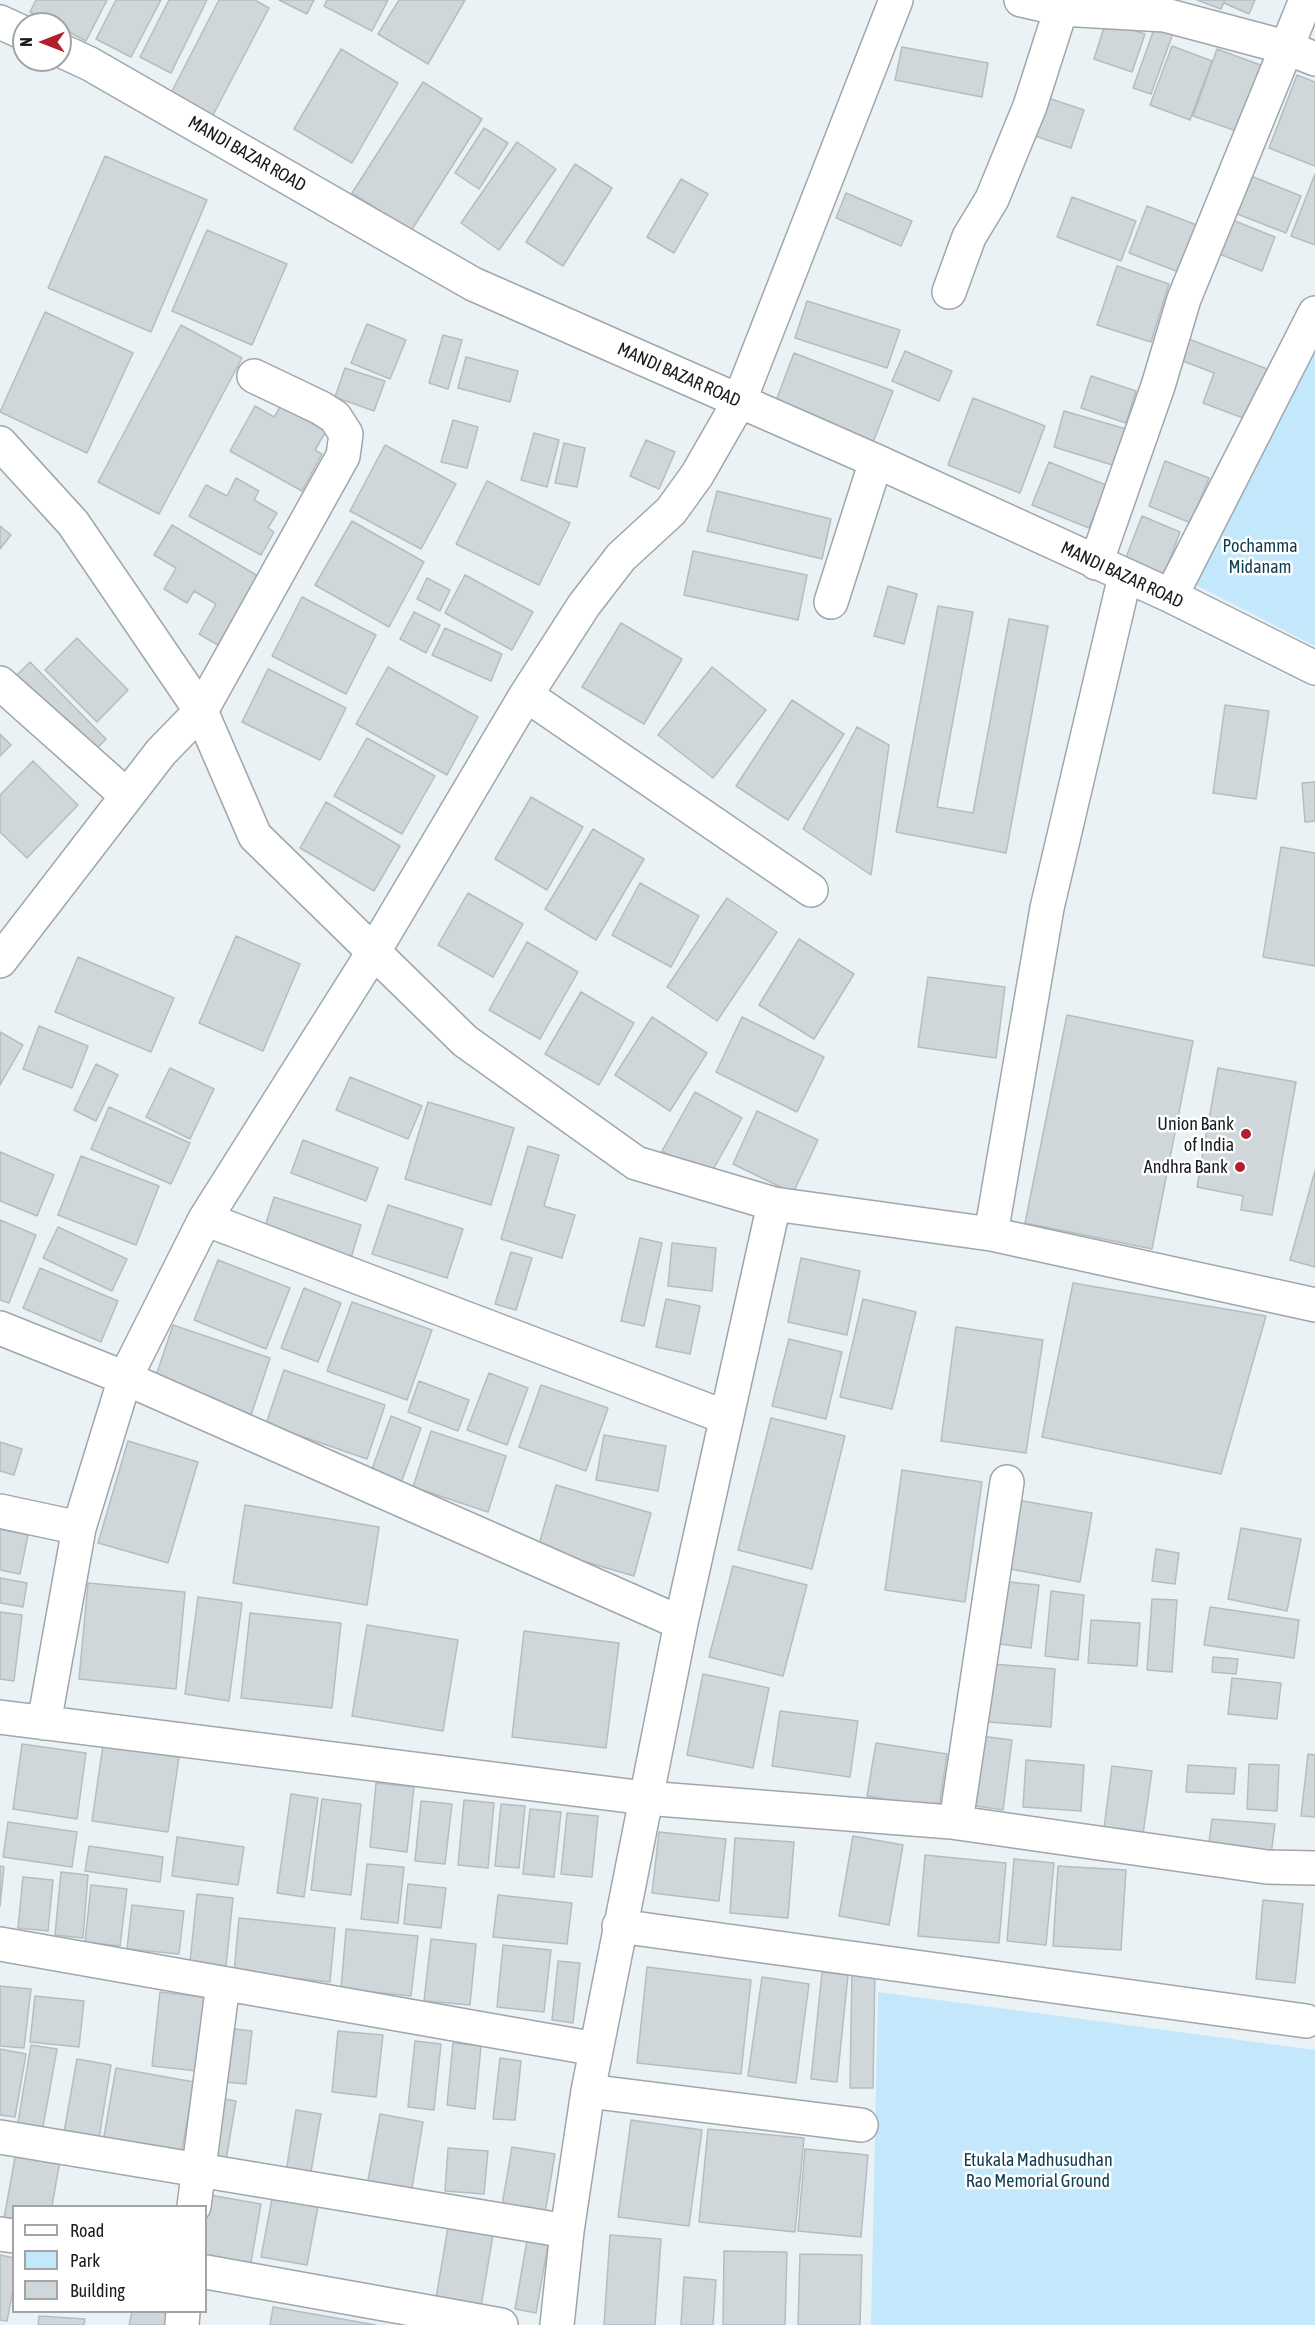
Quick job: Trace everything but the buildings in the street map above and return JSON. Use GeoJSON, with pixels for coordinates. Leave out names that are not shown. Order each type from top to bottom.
{"type":"FeatureCollection","features":[{"type":"Feature","properties":{"kind":"street"},"geometry":{"type":"LineString","coordinates":[[44,1723],[79,1528],[125,1378],[205,1219],[374,951],[526,695],[584,605],[615,565],[671,511],[697,475],[739,402],[896,0]]}},
{"type":"Feature","properties":{"kind":"street"},"geometry":{"type":"LineString","coordinates":[[1021,0],[1061,9],[1167,8],[1315,59]]}},
{"type":"Feature","properties":{"kind":"street"},"geometry":{"type":"LineString","coordinates":[[991,1234],[1047,908],[1110,569],[1158,386],[1184,299],[1306,0]]}},
{"type":"Feature","properties":{"kind":"street"},"geometry":{"type":"LineString","coordinates":[[949,292],[969,237],[992,198],[1030,106],[1061,9]]}},
{"type":"Feature","properties":{"kind":"street","name":"MANDI BAZAR ROAD"},"geometry":{"type":"LineString","coordinates":[[72,56],[101,69],[473,284],[876,461],[1171,596],[1315,668]]}},
{"type":"Feature","properties":{"kind":"street"},"geometry":{"type":"LineString","coordinates":[[1171,596],[1315,313]]}},
{"type":"Feature","properties":{"kind":"street"},"geometry":{"type":"LineString","coordinates":[[0,961],[161,752],[201,711],[343,456],[346,434],[335,417],[254,376]]}},
{"type":"Feature","properties":{"kind":"street"},"geometry":{"type":"LineString","coordinates":[[0,443],[73,523],[201,711],[255,836],[465,1041],[636,1162],[774,1204],[991,1234],[1315,1305]]}},
{"type":"Feature","properties":{"kind":"street"},"geometry":{"type":"LineString","coordinates":[[831,602],[876,461]]}},
{"type":"Feature","properties":{"kind":"street"},"geometry":{"type":"LineString","coordinates":[[0,683],[128,796]]}},
{"type":"Feature","properties":{"kind":"street"},"geometry":{"type":"LineString","coordinates":[[526,695],[811,890]]}},
{"type":"Feature","properties":{"kind":"street"},"geometry":{"type":"LineString","coordinates":[[557,2325],[567,2231],[596,2049],[681,1623],[774,1204]]}},
{"type":"Feature","properties":{"kind":"street"},"geometry":{"type":"LineString","coordinates":[[205,1219],[725,1417]]}},
{"type":"Feature","properties":{"kind":"street"},"geometry":{"type":"LineString","coordinates":[[0,1328],[125,1378],[681,1623]]}},
{"type":"Feature","properties":{"kind":"street"},"geometry":{"type":"LineString","coordinates":[[956,1822],[1007,1482]]}},
{"type":"Feature","properties":{"kind":"street"},"geometry":{"type":"LineString","coordinates":[[0,1510],[79,1528]]}},
{"type":"Feature","properties":{"kind":"street"},"geometry":{"type":"LineString","coordinates":[[0,1717],[645,1798],[956,1822],[1267,1867],[1315,1868]]}},
{"type":"Feature","properties":{"kind":"street"},"geometry":{"type":"LineString","coordinates":[[620,1926],[1306,2022]]}},
{"type":"Feature","properties":{"kind":"street"},"geometry":{"type":"LineString","coordinates":[[0,1944],[596,2049]]}},
{"type":"Feature","properties":{"kind":"street"},"geometry":{"type":"LineString","coordinates":[[194,2205],[223,1984]]}},
{"type":"Feature","properties":{"kind":"street"},"geometry":{"type":"LineString","coordinates":[[588,2091],[861,2125]]}},
{"type":"Feature","properties":{"kind":"street"},"geometry":{"type":"LineString","coordinates":[[0,2137],[567,2231]]}},
{"type":"Feature","properties":{"kind":"street"},"geometry":{"type":"LineString","coordinates":[[207,2272],[501,2325]]}},
{"type":"Feature","properties":{"kind":"green space","name":"Pochamma Midanam"},"geometry":{"type":"Polygon","coordinates":[[[1315,348],[1315,646],[1184,579],[1315,348]]]}},
{"type":"Feature","properties":{"kind":"green space","name":"Etukala Madhusudhan Rao Memorial Ground"},"geometry":{"type":"Polygon","coordinates":[[[878,1992],[1315,2050],[1315,2325],[871,2325],[878,1992]]]}},
{"type":"Feature","properties":{"kind":"place","name":"Union Bank of India"},"geometry":{"type":"Point","coordinates":[1246,1134]}},
{"type":"Feature","properties":{"kind":"place","name":"Andhra Bank"},"geometry":{"type":"Point","coordinates":[1240,1167]}}]}
